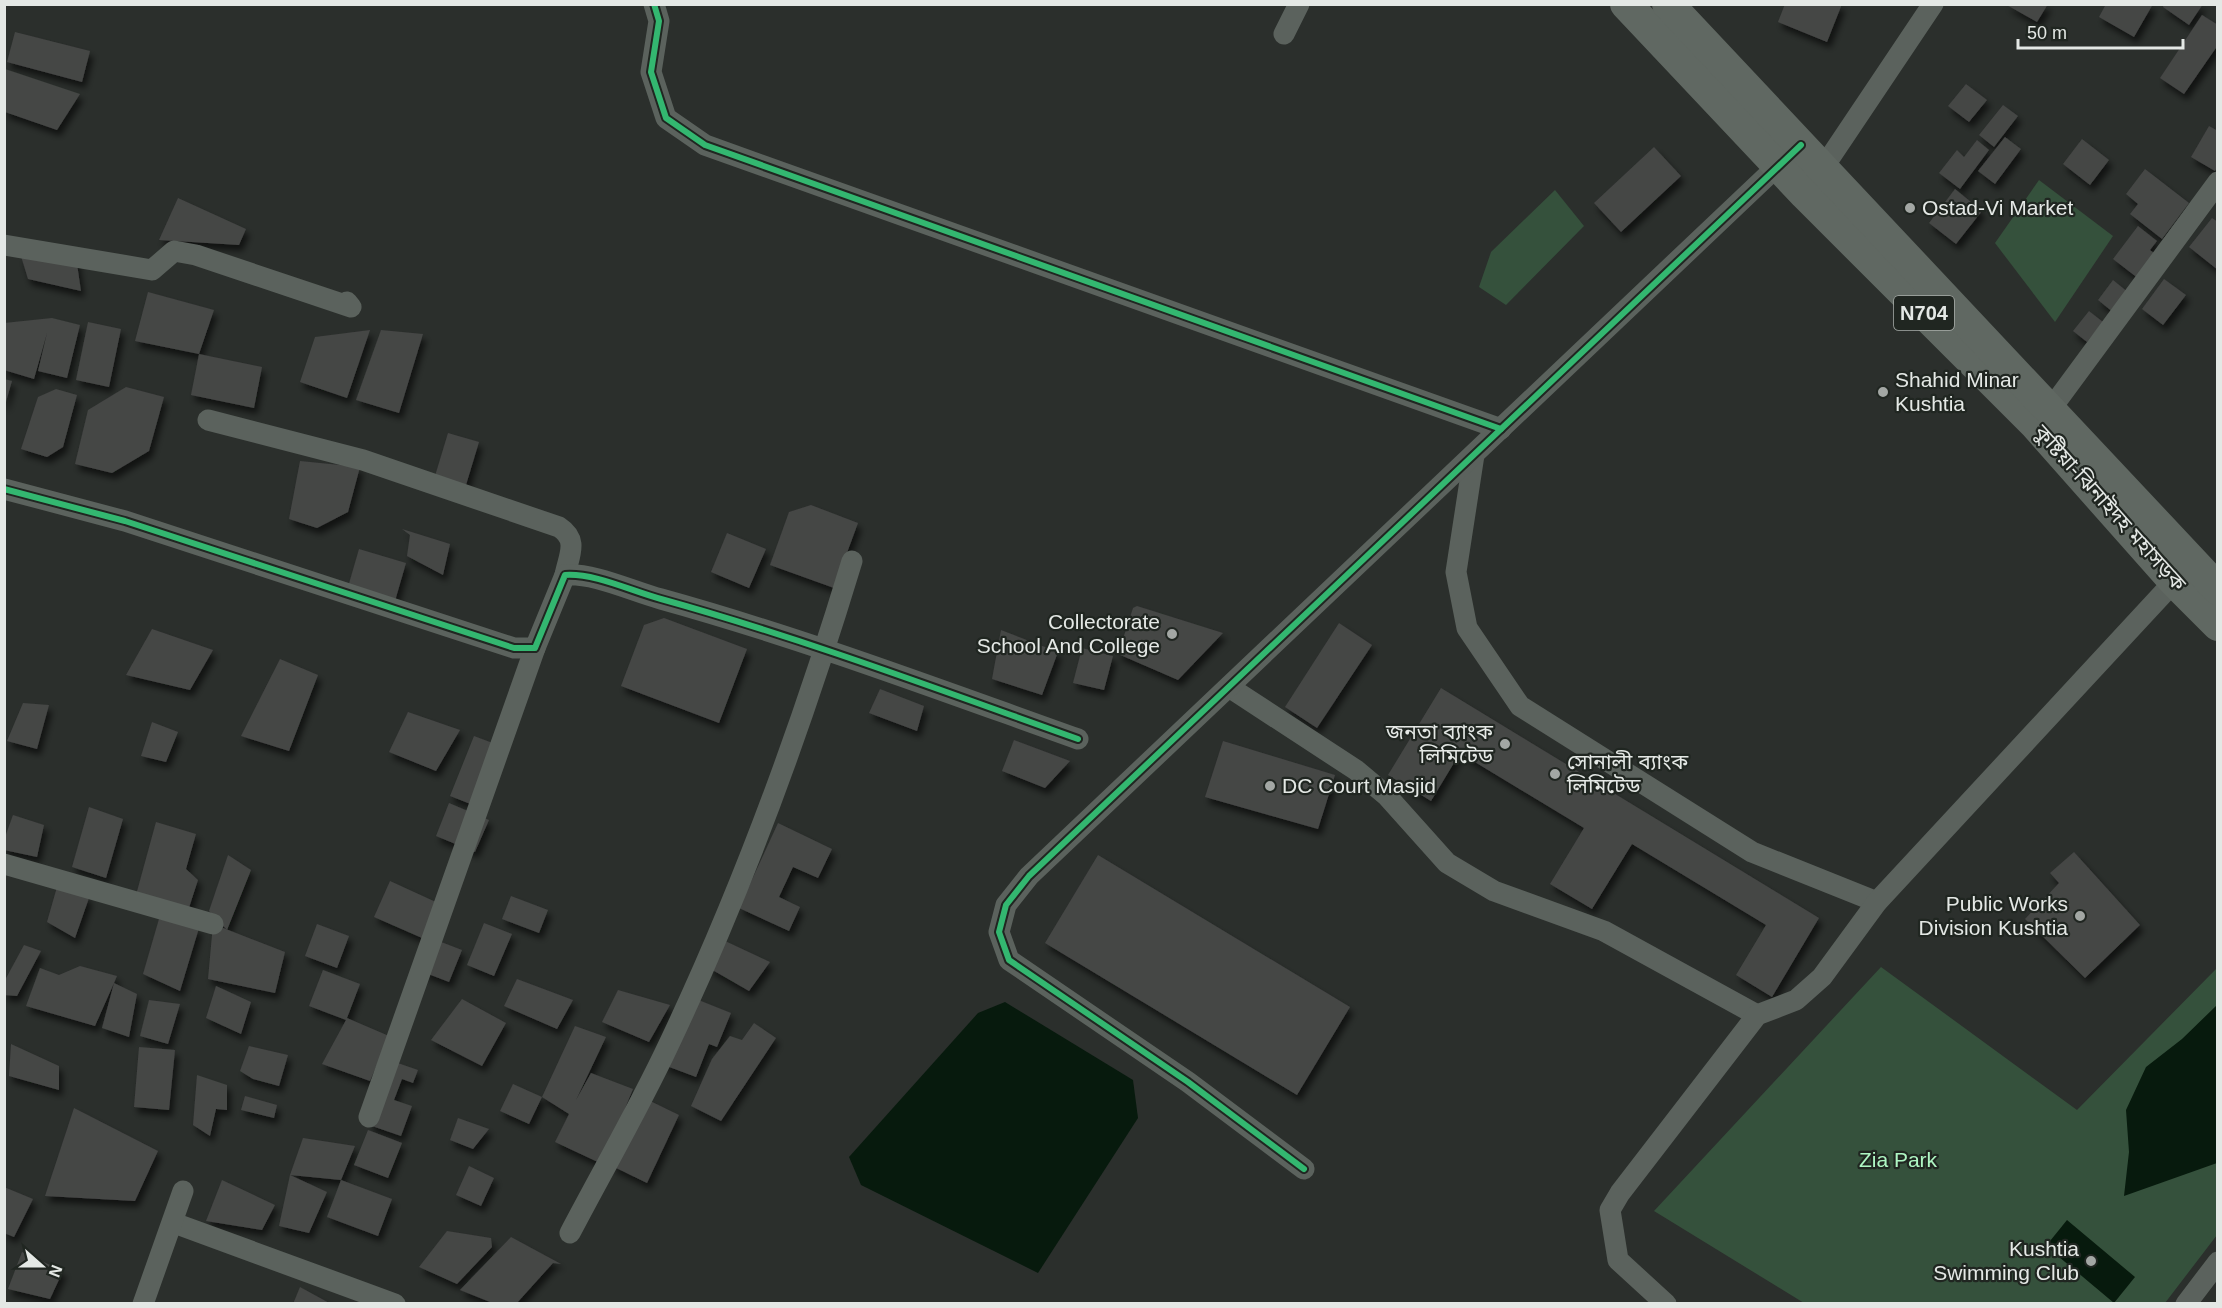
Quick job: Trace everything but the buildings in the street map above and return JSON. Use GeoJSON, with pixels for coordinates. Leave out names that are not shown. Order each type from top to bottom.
{"type":"FeatureCollection","features":[{"type":"Feature","properties":{"kind":"highway","name":"কুষ্টিয়া-ঝিনাইদহ মহাসড়ক"},"geometry":{"type":"LineString","coordinates":[[1626,4],[1778,165],[2183,571],[2217,589]]}},
{"type":"Feature","properties":{"kind":"highway","name":"কুষ্টিয়া-ঝিনাইদহ মহাসড়ক"},"geometry":{"type":"LineString","coordinates":[[1668,4],[2050,410],[2183,571],[2217,625]]}},
{"type":"Feature","properties":{"kind":"street"},"geometry":{"type":"LineString","coordinates":[[654,4],[659,21],[651,72],[666,118],[705,145],[1501,429]]}},
{"type":"Feature","properties":{"kind":"street"},"geometry":{"type":"LineString","coordinates":[[1284,34],[1299,4]]}},
{"type":"Feature","properties":{"kind":"street"},"geometry":{"type":"LineString","coordinates":[[1823,168],[1933,4]]}},
{"type":"Feature","properties":{"kind":"street"},"geometry":{"type":"LineString","coordinates":[[1304,1169],[1188,1082],[1009,960],[999,932],[1006,905],[1029,876],[1801,145]]}},
{"type":"Feature","properties":{"kind":"street"},"geometry":{"type":"LineString","coordinates":[[2050,410],[2217,182]]}},
{"type":"Feature","properties":{"kind":"street"},"geometry":{"type":"LineString","coordinates":[[4,245],[152,270],[174,251],[196,255],[351,307],[347,302]]}},
{"type":"Feature","properties":{"kind":"street"},"geometry":{"type":"LineString","coordinates":[[208,420],[363,460],[560,527],[569,534],[572,540],[565,575],[535,648],[369,1117]]}},
{"type":"Feature","properties":{"kind":"street"},"geometry":{"type":"LineString","coordinates":[[1474,455],[1456,572],[1467,628],[1520,706],[1752,852],[1877,902]]}},
{"type":"Feature","properties":{"kind":"street"},"geometry":{"type":"LineString","coordinates":[[4,489],[125,521],[514,648],[535,648]]}},
{"type":"Feature","properties":{"kind":"street"},"geometry":{"type":"LineString","coordinates":[[570,1233],[669,1045],[754,850],[825,650],[852,561]]}},
{"type":"Feature","properties":{"kind":"street"},"geometry":{"type":"LineString","coordinates":[[1666,1304],[1618,1260],[1610,1210],[1620,1193],[1757,1015],[1796,1000],[1822,977],[1877,902],[2183,571]]}},
{"type":"Feature","properties":{"kind":"street"},"geometry":{"type":"LineString","coordinates":[[565,575],[582,574],[622,589],[754,625],[1078,739]]}},
{"type":"Feature","properties":{"kind":"street"},"geometry":{"type":"LineString","coordinates":[[1229,687],[1356,770],[1400,810],[1447,863],[1494,891],[1604,931],[1757,1015]]}},
{"type":"Feature","properties":{"kind":"street"},"geometry":{"type":"LineString","coordinates":[[4,864],[213,924]]}},
{"type":"Feature","properties":{"kind":"street"},"geometry":{"type":"LineString","coordinates":[[143,1304],[174,1223],[183,1191]]}},
{"type":"Feature","properties":{"kind":"street"},"geometry":{"type":"LineString","coordinates":[[174,1223],[395,1304]]}},
{"type":"Feature","properties":{"kind":"street"},"geometry":{"type":"LineString","coordinates":[[2186,1304],[2217,1262]]}},
{"type":"Feature","properties":{"kind":"green space"},"geometry":{"type":"Polygon","coordinates":[[[2039,180],[2113,236],[2055,322],[1995,243],[2039,180]]]}},
{"type":"Feature","properties":{"kind":"green space"},"geometry":{"type":"Polygon","coordinates":[[[1555,190],[1584,226],[1506,305],[1479,287],[1491,252],[1555,190]]]}},
{"type":"Feature","properties":{"kind":"green space","name":"Zia Park"},"geometry":{"type":"Polygon","coordinates":[[[1881,967],[2077,1110],[2217,968],[2217,1235],[2165,1303],[1804,1303],[1654,1211],[1881,967]]]}},
{"type":"Feature","properties":{"kind":"shaded area"},"geometry":{"type":"Polygon","coordinates":[[[1005,1002],[1133,1080],[1138,1118],[1038,1273],[861,1185],[849,1157],[978,1013],[1005,1002]]]}},
{"type":"Feature","properties":{"kind":"shaded area"},"geometry":{"type":"Polygon","coordinates":[[[2217,1005],[2217,1163],[2124,1196],[2129,1152],[2126,1110],[2146,1067],[2182,1039],[2217,1005]]]}},
{"type":"Feature","properties":{"kind":"shaded area","name":"Kushtia Swimming Club"},"geometry":{"type":"Polygon","coordinates":[[[2067,1220],[2135,1277],[2114,1303],[2046,1246],[2067,1220]]]}},
{"type":"Feature","properties":{"kind":"cycle path"},"geometry":{"type":"LineString","coordinates":[[654,4],[659,21],[651,72],[666,118],[705,145],[1501,429]]}},
{"type":"Feature","properties":{"kind":"cycle path"},"geometry":{"type":"LineString","coordinates":[[1304,1169],[1188,1082],[1009,960],[999,932],[1006,905],[1029,876],[1801,145]]}},
{"type":"Feature","properties":{"kind":"cycle path"},"geometry":{"type":"LineString","coordinates":[[4,489],[125,521],[514,648],[535,648],[565,575],[601,580],[766,630],[1078,739]]}},
{"type":"Feature","properties":{"kind":"place","name":"Ostad-Vi Market"},"geometry":{"type":"Point","coordinates":[1910,208]}},
{"type":"Feature","properties":{"kind":"place","name":"Shahid Minar Kushtia"},"geometry":{"type":"Point","coordinates":[1883,392]}},
{"type":"Feature","properties":{"kind":"place","name":"Collectorate School And College"},"geometry":{"type":"Point","coordinates":[1172,634]}},
{"type":"Feature","properties":{"kind":"place","name":"জনতা ব্যাংক লিমিটেড"},"geometry":{"type":"Point","coordinates":[1505,744]}},
{"type":"Feature","properties":{"kind":"place","name":"সোনালী ব্যাংক লিমিটেড"},"geometry":{"type":"Point","coordinates":[1555,774]}},
{"type":"Feature","properties":{"kind":"place","name":"DC Court Masjid"},"geometry":{"type":"Point","coordinates":[1270,786]}},
{"type":"Feature","properties":{"kind":"place","name":"Public Works Division Kushtia"},"geometry":{"type":"Point","coordinates":[2080,916]}},
{"type":"Feature","properties":{"kind":"place","name":"Kushtia Swimming Club"},"geometry":{"type":"Point","coordinates":[2091,1261]}}]}
